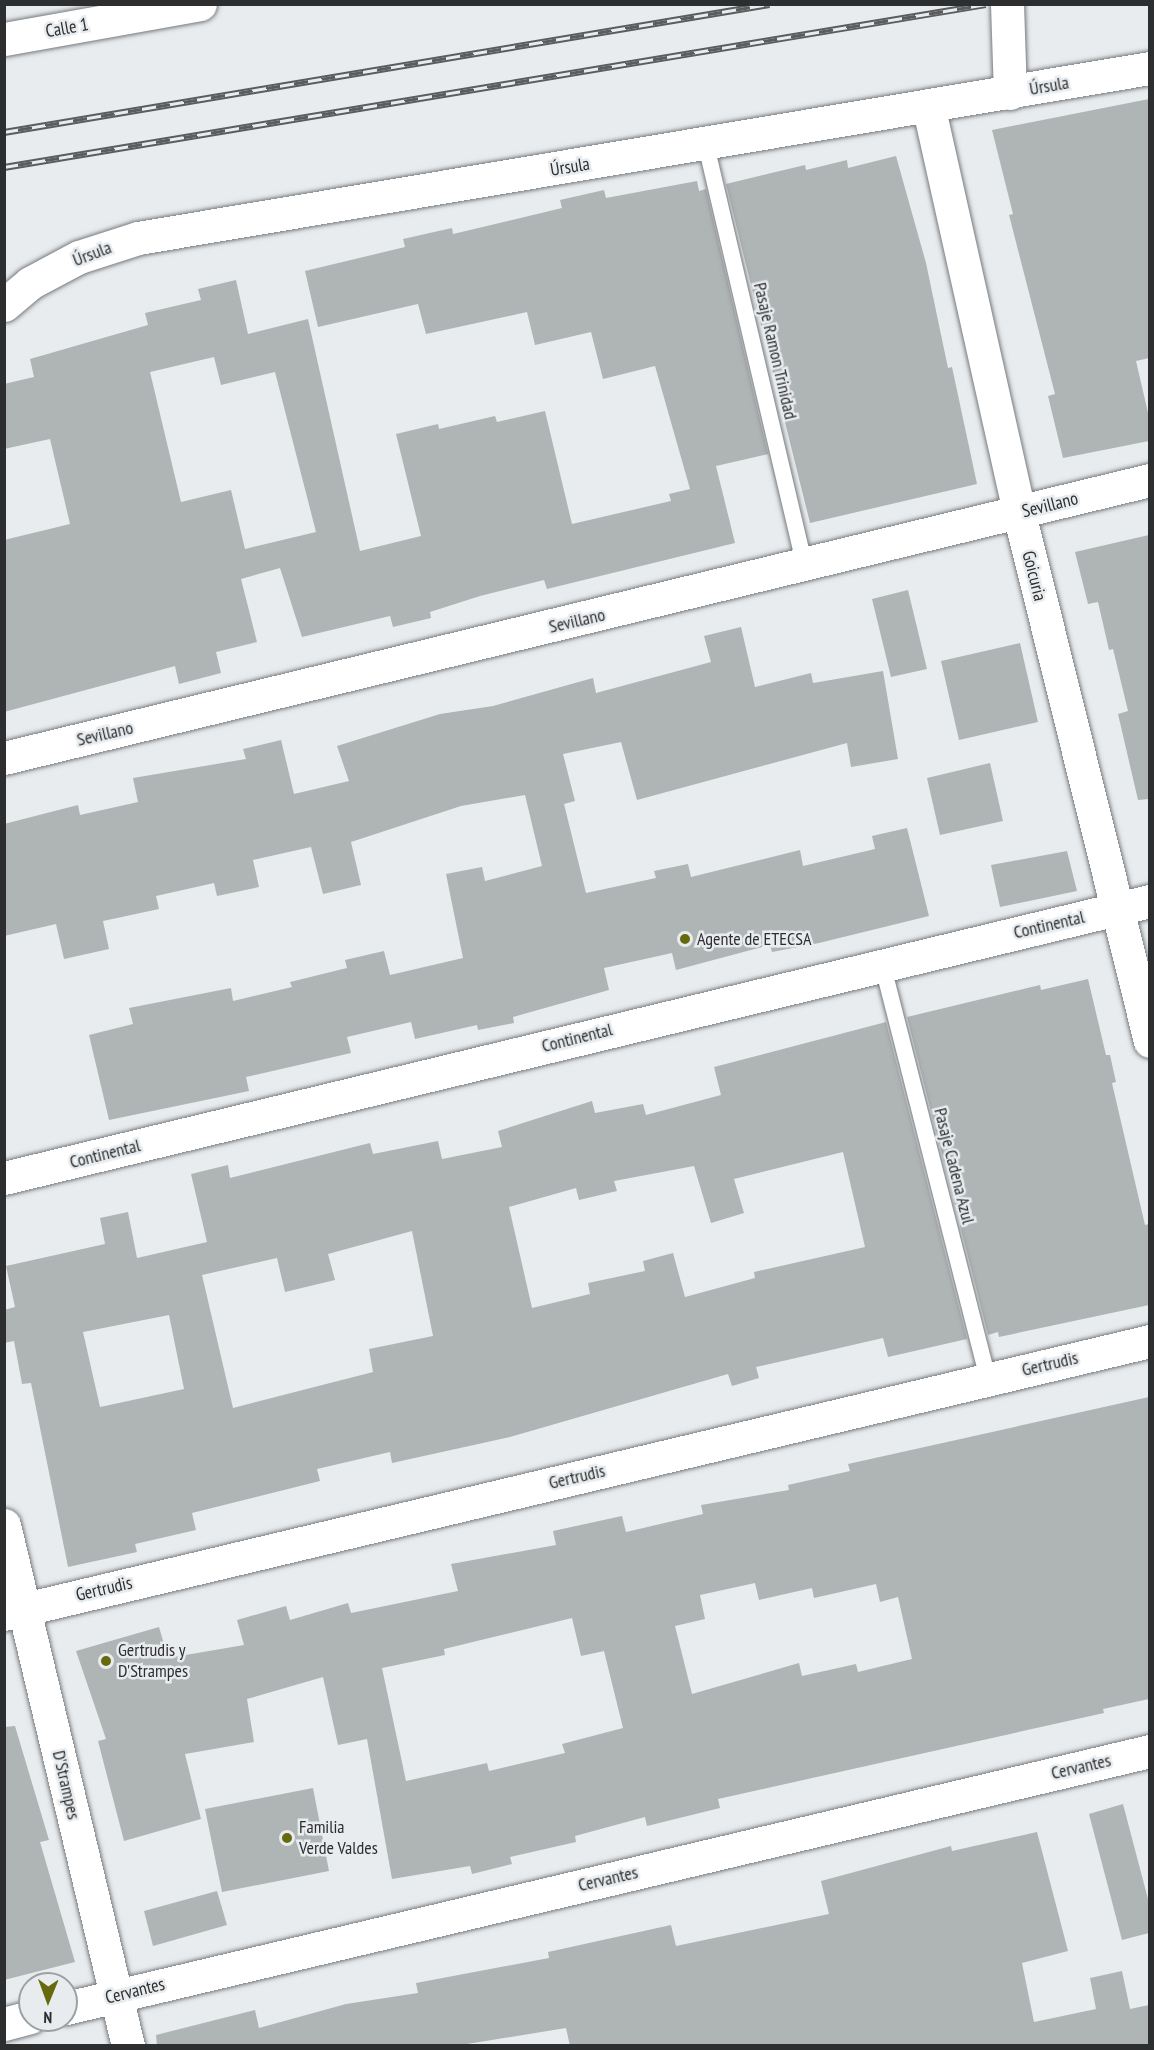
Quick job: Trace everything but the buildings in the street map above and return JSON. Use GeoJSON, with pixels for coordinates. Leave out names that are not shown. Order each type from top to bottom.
{"type":"FeatureCollection","features":[{"type":"Feature","properties":{"kind":"street","name":"Calle 1"},"geometry":{"type":"LineString","coordinates":[[4,39],[200,4]]}},
{"type":"Feature","properties":{"kind":"street"},"geometry":{"type":"LineString","coordinates":[[1007,4],[1010,93]]}},
{"type":"Feature","properties":{"kind":"street","name":"Úrsula"},"geometry":{"type":"LineString","coordinates":[[4,305],[30,283],[79,257],[138,238],[929,108],[1149,68]]}},
{"type":"Feature","properties":{"kind":"street","name":"Goicuria"},"geometry":{"type":"LineString","coordinates":[[929,108],[1019,513],[1149,1041]]}},
{"type":"Feature","properties":{"kind":"street","name":"Sevillano"},"geometry":{"type":"LineString","coordinates":[[4,758],[805,566],[1149,480]]}},
{"type":"Feature","properties":{"kind":"street","name":"Continental"},"geometry":{"type":"LineString","coordinates":[[4,1178],[882,963],[1149,901]]}},
{"type":"Feature","properties":{"kind":"street","name":"Gertrudis"},"geometry":{"type":"LineString","coordinates":[[14,1611],[1149,1341]]}},
{"type":"Feature","properties":{"kind":"street","name":"D'Strampes"},"geometry":{"type":"LineString","coordinates":[[4,1525],[14,1611],[128,2046]]}},
{"type":"Feature","properties":{"kind":"street","name":"Cervantes"},"geometry":{"type":"LineString","coordinates":[[78,2005],[1149,1751]]}},
{"type":"Feature","properties":{"kind":"lane","name":"Pasaje Ramon Trinidad"},"geometry":{"type":"LineString","coordinates":[[706,144],[805,566]]}},
{"type":"Feature","properties":{"kind":"lane","name":"Pasaje Cadena Azul"},"geometry":{"type":"LineString","coordinates":[[882,963],[988,1378]]}},
{"type":"Feature","properties":{"kind":"railway"},"geometry":{"type":"LineString","coordinates":[[4,132],[769,4]]}},
{"type":"Feature","properties":{"kind":"railway"},"geometry":{"type":"LineString","coordinates":[[4,167],[986,4]]}},
{"type":"Feature","properties":{"kind":"place","name":"Agente de ETECSA"},"geometry":{"type":"Point","coordinates":[685,939]}},
{"type":"Feature","properties":{"kind":"place","name":"Gertrudis y D'Strampes"},"geometry":{"type":"Point","coordinates":[106,1661]}},
{"type":"Feature","properties":{"kind":"place","name":"Familia Verde Valdes"},"geometry":{"type":"Point","coordinates":[287,1838]}}]}
